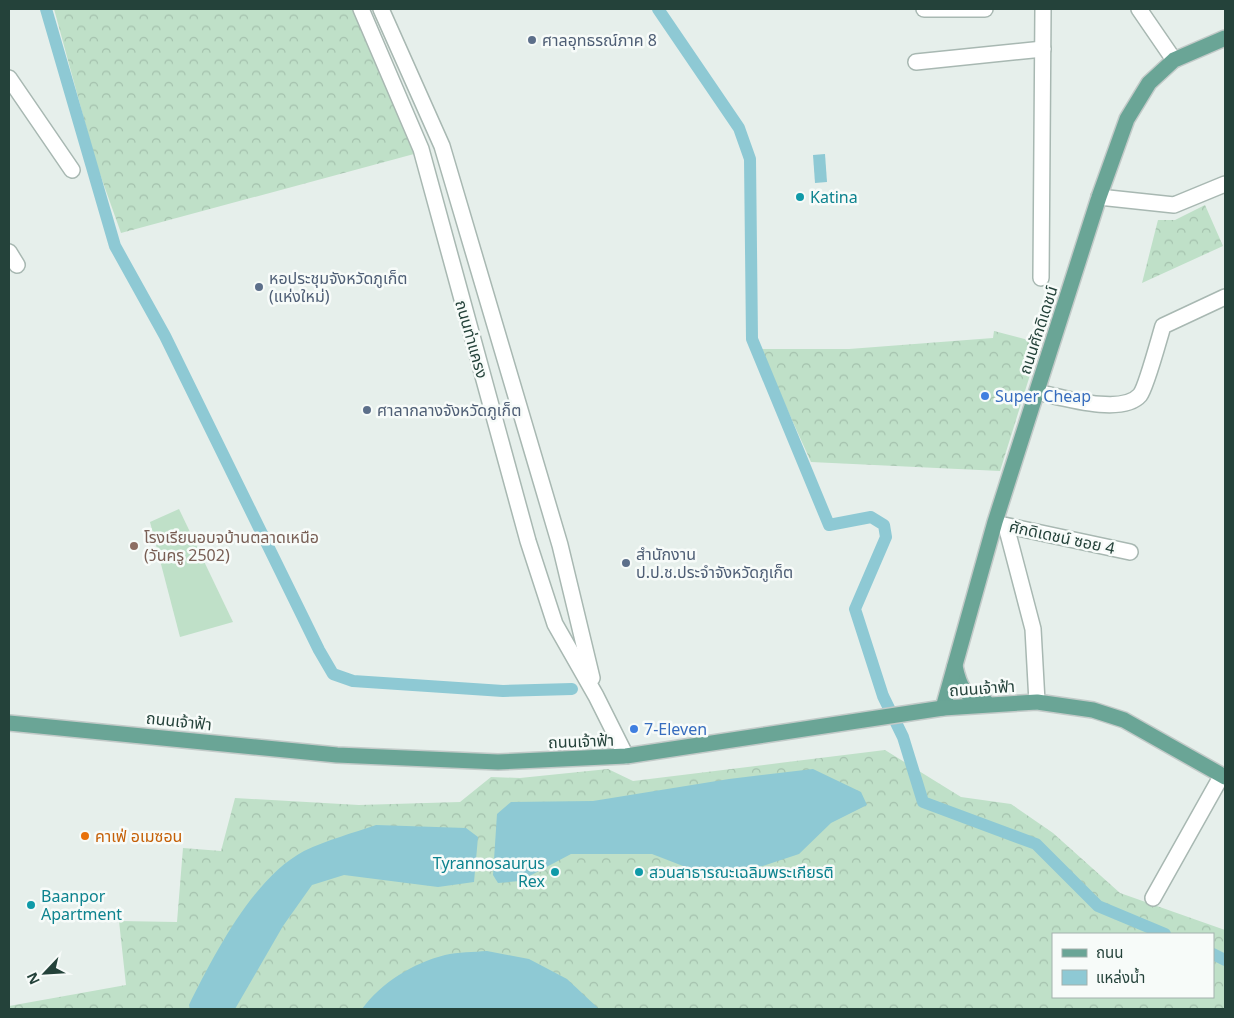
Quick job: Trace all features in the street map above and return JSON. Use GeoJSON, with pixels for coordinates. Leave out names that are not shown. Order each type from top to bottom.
{"type":"FeatureCollection","features":[{"type":"Feature","properties":{"kind":"main road","name":"ถนนศักดิเดชน์"},"geometry":{"type":"LineString","coordinates":[[943,708],[1001,524],[1037,392],[1099,197],[1127,119],[1149,83],[1174,60],[1225,38]]}},
{"type":"Feature","properties":{"kind":"main road"},"geometry":{"type":"LineString","coordinates":[[955,666],[959,682],[970,698],[990,704]]}},
{"type":"Feature","properties":{"kind":"main road","name":"ถนนเจ้าฟ้า"},"geometry":{"type":"LineString","coordinates":[[9,723],[361,756],[498,762],[626,756],[943,708],[1037,702],[1092,710],[1124,720],[1223,776]]}},
{"type":"Feature","properties":{"kind":"street","name":"ถนนท่าแครง"},"geometry":{"type":"LineString","coordinates":[[362,9],[421,149],[528,541],[555,624],[596,696],[626,756]]}},
{"type":"Feature","properties":{"kind":"street","name":"ถนนท่าแครง"},"geometry":{"type":"LineString","coordinates":[[380,9],[442,146],[560,545],[596,696]]}},
{"type":"Feature","properties":{"kind":"street"},"geometry":{"type":"LineString","coordinates":[[924,9],[985,9]]}},
{"type":"Feature","properties":{"kind":"street"},"geometry":{"type":"LineString","coordinates":[[1041,278],[1043,9]]}},
{"type":"Feature","properties":{"kind":"street"},"geometry":{"type":"LineString","coordinates":[[1139,9],[1174,60]]}},
{"type":"Feature","properties":{"kind":"street"},"geometry":{"type":"LineString","coordinates":[[916,62],[1043,50]]}},
{"type":"Feature","properties":{"kind":"street"},"geometry":{"type":"LineString","coordinates":[[9,78],[72,170]]}},
{"type":"Feature","properties":{"kind":"street"},"geometry":{"type":"LineString","coordinates":[[396,91],[414,84]]}},
{"type":"Feature","properties":{"kind":"street"},"geometry":{"type":"LineString","coordinates":[[1099,197],[1174,205],[1225,184]]}},
{"type":"Feature","properties":{"kind":"street"},"geometry":{"type":"LineString","coordinates":[[1037,392],[1091,403],[1126,405],[1140,395],[1164,326],[1225,297]]}},
{"type":"Feature","properties":{"kind":"street"},"geometry":{"type":"LineString","coordinates":[[1001,524],[1033,629],[1037,702]]}},
{"type":"Feature","properties":{"kind":"street","name":"ศักดิเดชน์ ซอย 4"},"geometry":{"type":"LineString","coordinates":[[1001,524],[1130,552]]}},
{"type":"Feature","properties":{"kind":"street"},"geometry":{"type":"LineString","coordinates":[[1153,898],[1223,776]]}},
{"type":"Feature","properties":{"kind":"green space"},"geometry":{"type":"Polygon","coordinates":[[[54,9],[354,9],[414,154],[121,233],[96,163],[54,9]]]}},
{"type":"Feature","properties":{"kind":"green space"},"geometry":{"type":"Polygon","coordinates":[[[1205,205],[1223,246],[1142,283],[1158,220],[1175,220],[1205,205]]]}},
{"type":"Feature","properties":{"kind":"green space"},"geometry":{"type":"Polygon","coordinates":[[[994,331],[1040,343],[1000,471],[811,462],[760,349],[849,349],[993,338],[994,331]]]}},
{"type":"Feature","properties":{"kind":"green space"},"geometry":{"type":"Polygon","coordinates":[[[179,509],[233,622],[180,637],[150,522],[179,509]]]}},
{"type":"Feature","properties":{"kind":"green space","name":"สวนสาธารณะเฉลิมพระเกียรติ"},"geometry":{"type":"Polygon","coordinates":[[[885,750],[961,797],[1011,804],[1053,833],[1120,893],[1225,930],[1225,1009],[9,1009],[9,1006],[126,985],[119,921],[177,922],[183,848],[221,851],[235,798],[359,805],[460,802],[491,777],[520,778],[608,769],[633,781],[885,750]]]}},
{"type":"Feature","properties":{"kind":"water"},"geometry":{"type":"Polygon","coordinates":[[[825,154],[827,182],[815,183],[813,155],[825,154]]]}},
{"type":"Feature","properties":{"kind":"water"},"geometry":{"type":"Polygon","coordinates":[[[813,769],[861,792],[867,805],[831,823],[799,854],[735,875],[709,876],[652,854],[571,854],[520,881],[498,883],[493,875],[497,814],[511,802],[593,801],[729,779],[813,769]]]}},
{"type":"Feature","properties":{"kind":"water"},"geometry":{"type":"Polygon","coordinates":[[[376,825],[466,828],[478,837],[474,882],[438,887],[344,875],[312,885],[283,926],[235,1009],[190,1009],[189,1005],[223,941],[252,898],[268,879],[285,863],[304,851],[376,825]]]}},
{"type":"Feature","properties":{"kind":"water"},"geometry":{"type":"Polygon","coordinates":[[[487,951],[529,959],[567,979],[599,1009],[362,1009],[388,983],[421,963],[450,954],[487,951]]]}},
{"type":"Feature","properties":{"kind":"waterway"},"geometry":{"type":"LineString","coordinates":[[46,9],[115,246],[165,336],[319,650],[333,674],[353,681],[503,691],[572,689]]}},
{"type":"Feature","properties":{"kind":"waterway"},"geometry":{"type":"LineString","coordinates":[[658,9],[739,128],[750,159],[752,339],[829,525],[871,517],[884,525],[886,537],[855,609],[883,696],[903,737],[923,802],[1036,844],[1098,906],[1163,933]]}},
{"type":"Feature","properties":{"kind":"waterway"},"geometry":{"type":"LineString","coordinates":[[1214,954],[1225,960]]}},
{"type":"Feature","properties":{"kind":"place","name":"ศาลอุทธรณ์ภาค 8"},"geometry":{"type":"Point","coordinates":[532,40]}},
{"type":"Feature","properties":{"kind":"place","name":"Katina"},"geometry":{"type":"Point","coordinates":[800,197]}},
{"type":"Feature","properties":{"kind":"place","name":"หอประชุมจังหวัดภูเก็ต (แห่งใหม่)"},"geometry":{"type":"Point","coordinates":[259,287]}},
{"type":"Feature","properties":{"kind":"place","name":"Super Cheap"},"geometry":{"type":"Point","coordinates":[985,396]}},
{"type":"Feature","properties":{"kind":"place","name":"ศาลากลางจังหวัดภูเก็ต"},"geometry":{"type":"Point","coordinates":[367,410]}},
{"type":"Feature","properties":{"kind":"place","name":"โรงเรียนอบจบ้านตลาดเหนือ (วันครู 2502)"},"geometry":{"type":"Point","coordinates":[134,546]}},
{"type":"Feature","properties":{"kind":"place","name":"สำนักงาน ป.ป.ช.ประจำจังหวัดภูเก็ต"},"geometry":{"type":"Point","coordinates":[626,563]}},
{"type":"Feature","properties":{"kind":"place","name":"7-Eleven"},"geometry":{"type":"Point","coordinates":[634,729]}},
{"type":"Feature","properties":{"kind":"place","name":"คาเฟ่ อเมซอน"},"geometry":{"type":"Point","coordinates":[85,836]}},
{"type":"Feature","properties":{"kind":"place","name":"Tyrannosaurus Rex"},"geometry":{"type":"Point","coordinates":[555,872]}},
{"type":"Feature","properties":{"kind":"place","name":"สวนสาธารณะเฉลิมพระเกียรติ"},"geometry":{"type":"Point","coordinates":[639,872]}},
{"type":"Feature","properties":{"kind":"place","name":"Baanpor Apartment"},"geometry":{"type":"Point","coordinates":[31,905]}}]}
